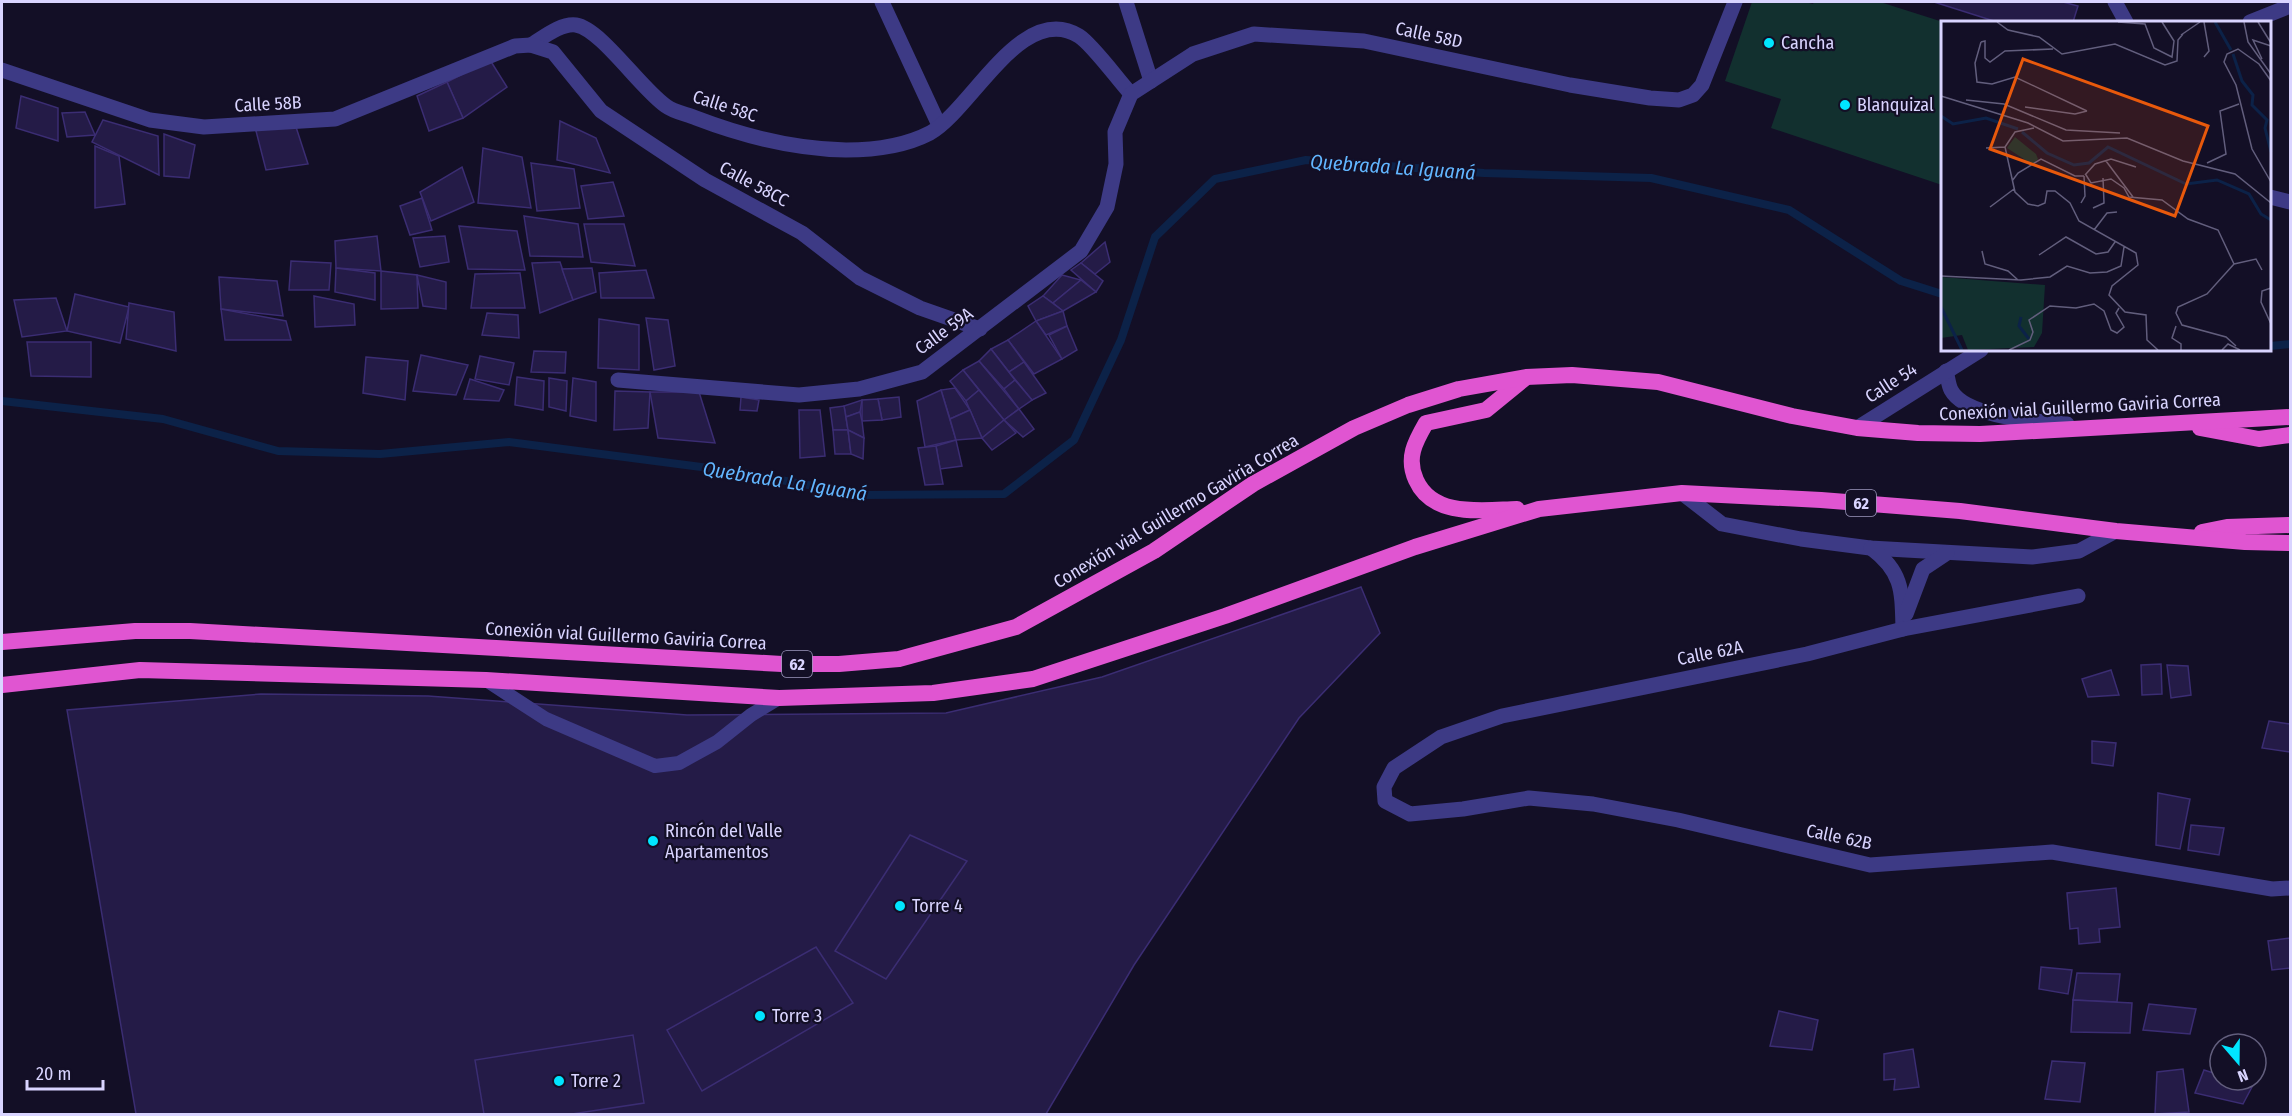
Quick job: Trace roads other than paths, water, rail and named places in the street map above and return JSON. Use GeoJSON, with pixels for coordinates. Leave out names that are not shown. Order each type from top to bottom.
{"type":"FeatureCollection","features":[{"type":"Feature","properties":{"kind":"highway","name":"Conexión vial Guillermo Gaviria Correa"},"geometry":{"type":"LineString","coordinates":[[2,642],[60,635],[168,631],[782,664],[839,664],[899,659],[1016,627],[1154,551],[1253,484],[1354,428],[1408,405],[1459,389],[1526,377],[1572,375],[1658,382],[1792,416],[1857,428],[1918,433],[1980,434],[2290,417]]}},
{"type":"Feature","properties":{"kind":"highway"},"geometry":{"type":"LineString","coordinates":[[1526,377],[1486,410],[1426,423],[1412,446],[1411,469],[1421,492],[1437,504],[1472,510],[1539,509]]}},
{"type":"Feature","properties":{"kind":"highway"},"geometry":{"type":"LineString","coordinates":[[2173,423],[2259,439],[2290,435]]}},
{"type":"Feature","properties":{"kind":"highway","name":"62"},"geometry":{"type":"LineString","coordinates":[[2,685],[140,670],[486,680],[779,698],[933,693],[1033,679],[1225,616],[1415,547],[1539,509],[1682,494],[1821,500],[1948,510],[2116,531],[2245,542],[2290,543]]}},
{"type":"Feature","properties":{"kind":"highway"},"geometry":{"type":"LineString","coordinates":[[2183,535],[2227,527],[2290,525]]}},
{"type":"Feature","properties":{"kind":"street"},"geometry":{"type":"LineString","coordinates":[[882,2],[939,125]]}},
{"type":"Feature","properties":{"kind":"street"},"geometry":{"type":"LineString","coordinates":[[1126,2],[1151,81],[1131,94]]}},
{"type":"Feature","properties":{"kind":"street","name":"Calle 58D"},"geometry":{"type":"LineString","coordinates":[[1151,81],[1193,54],[1254,34],[1364,41],[1570,85],[1650,98],[1679,100],[1693,95],[1702,85],[1735,2]]}},
{"type":"Feature","properties":{"kind":"street"},"geometry":{"type":"LineString","coordinates":[[2115,2],[2125,21]]}},
{"type":"Feature","properties":{"kind":"street"},"geometry":{"type":"LineString","coordinates":[[2252,21],[2290,6]]}},
{"type":"Feature","properties":{"kind":"street","name":"Calle 58C"},"geometry":{"type":"LineString","coordinates":[[531,45],[562,26],[575,25],[593,32],[638,82],[668,107],[724,129],[768,140],[845,150],[884,148],[930,132],[961,107],[990,73],[1023,40],[1047,29],[1064,30],[1080,37],[1131,94]]}},
{"type":"Feature","properties":{"kind":"street","name":"Calle 58B"},"geometry":{"type":"LineString","coordinates":[[2,70],[150,120],[204,127],[335,119],[515,46],[531,45]]}},
{"type":"Feature","properties":{"kind":"street","name":"Calle 58CC"},"geometry":{"type":"LineString","coordinates":[[531,45],[553,52],[602,111],[705,180],[802,233],[860,278],[920,308],[980,329]]}},
{"type":"Feature","properties":{"kind":"street","name":"Calle 59A"},"geometry":{"type":"LineString","coordinates":[[618,380],[799,395],[859,389],[922,372],[1081,251],[1107,207],[1116,164],[1115,132],[1131,94]]}},
{"type":"Feature","properties":{"kind":"street"},"geometry":{"type":"LineString","coordinates":[[2271,196],[2290,202]]}},
{"type":"Feature","properties":{"kind":"street","name":"Calle 54"},"geometry":{"type":"LineString","coordinates":[[1857,428],[1978,351]]}},
{"type":"Feature","properties":{"kind":"street","name":"Calle 54"},"geometry":{"type":"LineString","coordinates":[[1946,371],[1951,390],[1964,403],[1995,414],[2101,428]]}},
{"type":"Feature","properties":{"kind":"street"},"geometry":{"type":"LineString","coordinates":[[1682,494],[1722,524],[1801,539],[1870,548],[2032,557],[2079,551],[2116,531]]}},
{"type":"Feature","properties":{"kind":"street"},"geometry":{"type":"LineString","coordinates":[[1870,548],[1887,560],[1898,577],[1903,629]]}},
{"type":"Feature","properties":{"kind":"street"},"geometry":{"type":"LineString","coordinates":[[1903,629],[1907,608],[1923,569],[1947,554]]}},
{"type":"Feature","properties":{"kind":"street","name":"Calle 62A"},"geometry":{"type":"LineString","coordinates":[[1385,801],[1384,787],[1394,768],[1441,737],[1502,716],[1816,651],[1903,629],[2078,596]]}},
{"type":"Feature","properties":{"kind":"street","name":"Calle 62B"},"geometry":{"type":"LineString","coordinates":[[1385,801],[1410,814],[1463,809],[1529,798],[1593,804],[1678,820],[1870,865],[2052,852],[2272,889],[2290,888]]}},
{"type":"Feature","properties":{"kind":"lane"},"geometry":{"type":"LineString","coordinates":[[486,680],[546,719],[655,766],[679,764],[717,742],[751,715],[779,698]]}},
{"type":"Feature","properties":{"kind":"waterway","name":"Quebrada La Iguaná"},"geometry":{"type":"LineString","coordinates":[[2,401],[163,419],[278,451],[380,454],[509,442],[732,471],[862,495],[1004,494],[1074,440],[1121,340],[1155,237],[1215,179],[1306,160],[1484,173],[1651,178],[1789,210],[1901,281],[1941,294]]}},
{"type":"Feature","properties":{"kind":"waterway","name":"Quebrada La Iguaná"},"geometry":{"type":"LineString","coordinates":[[2271,346],[2290,344]]}},
{"type":"Feature","properties":{"kind":"place","name":"Cancha"},"geometry":{"type":"Point","coordinates":[1769,43]}},
{"type":"Feature","properties":{"kind":"place","name":"Blanquizal"},"geometry":{"type":"Point","coordinates":[1845,105]}},
{"type":"Feature","properties":{"kind":"place","name":"Rincón del Valle Apartamentos"},"geometry":{"type":"Point","coordinates":[653,841]}},
{"type":"Feature","properties":{"kind":"place","name":"Torre 4"},"geometry":{"type":"Point","coordinates":[900,906]}},
{"type":"Feature","properties":{"kind":"place","name":"Torre 3"},"geometry":{"type":"Point","coordinates":[760,1016]}},
{"type":"Feature","properties":{"kind":"place","name":"Torre 2"},"geometry":{"type":"Point","coordinates":[559,1081]}}]}
